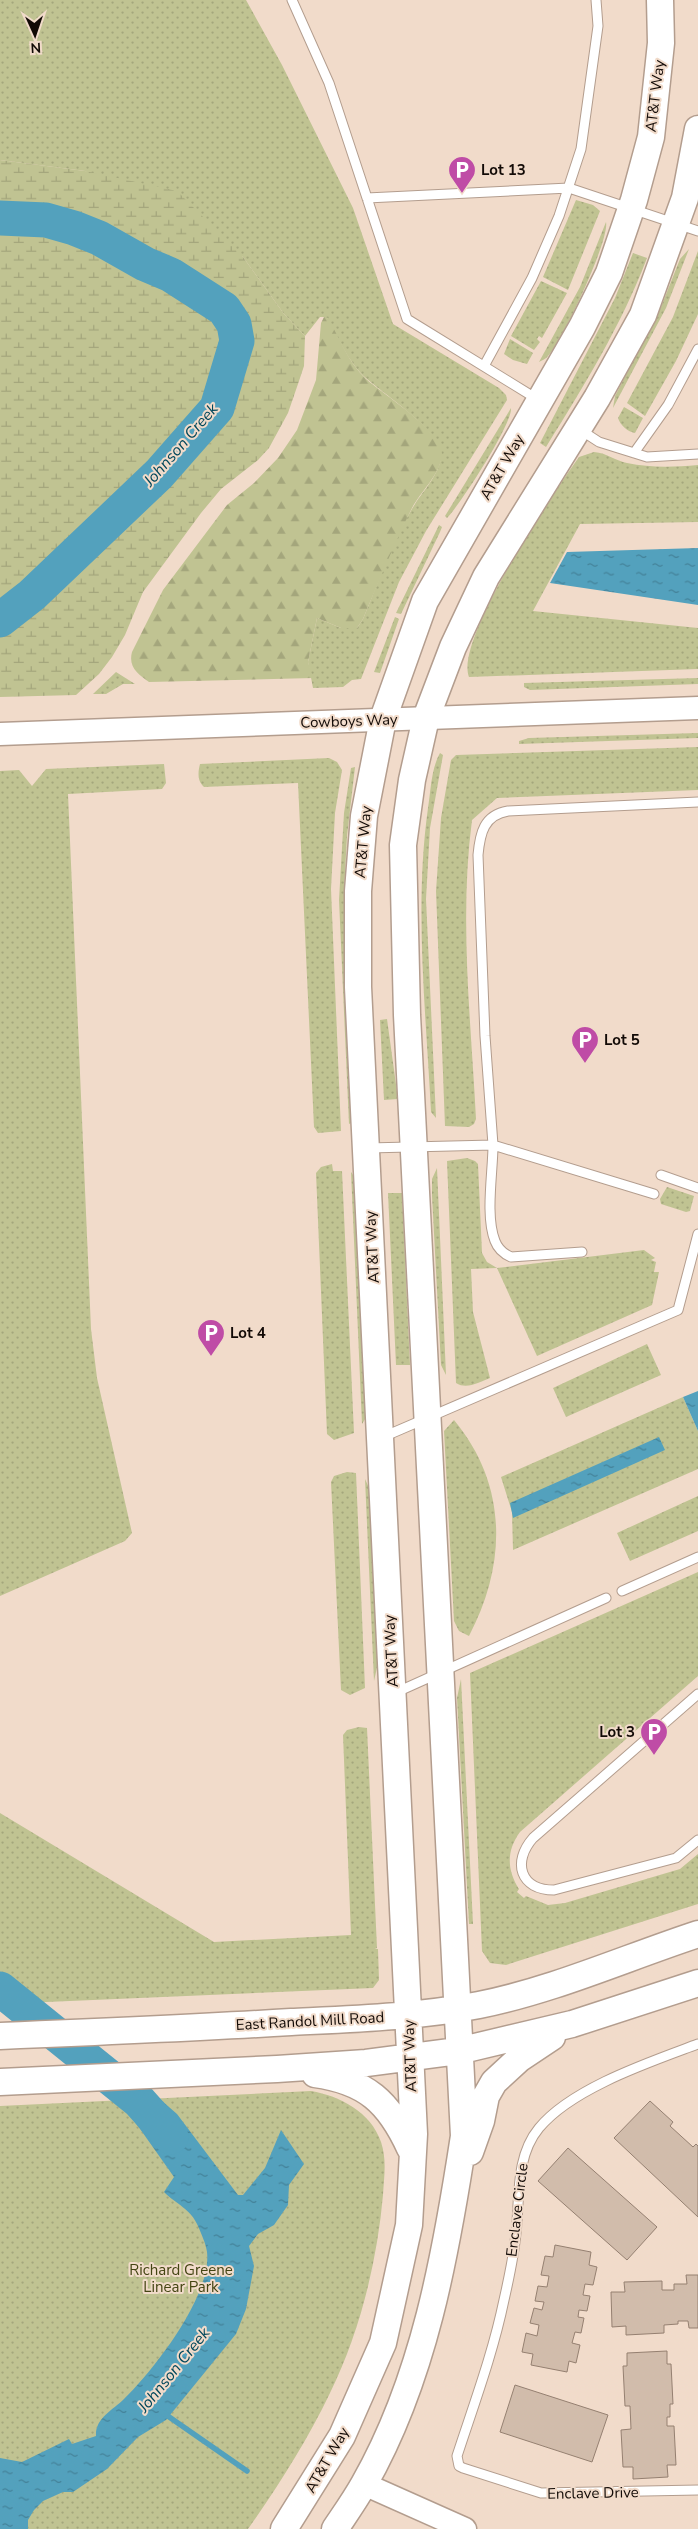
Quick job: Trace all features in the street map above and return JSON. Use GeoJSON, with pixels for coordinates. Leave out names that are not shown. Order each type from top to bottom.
{"type":"FeatureCollection","features":[{"type":"Feature","properties":{"kind":"main road","name":"AT&T Way"},"geometry":{"type":"LineString","coordinates":[[284,2529],[342,2436],[383,2343],[409,2225],[413,2154],[368,1148],[358,987],[358,891],[364,816],[383,719],[425,601],[582,327],[609,273],[631,208],[651,137],[661,43],[660,0]]}},
{"type":"Feature","properties":{"kind":"main road"},"geometry":{"type":"LineString","coordinates":[[335,2529],[364,2484],[391,2429],[421,2347],[450,2227],[464,2136],[458,2051],[407,1015],[403,845],[412,780],[426,718],[453,647],[486,577],[578,429],[643,315],[687,227],[685,198],[698,129]]}},
{"type":"Feature","properties":{"kind":"main road","name":"East Randol Mill Road"},"geometry":{"type":"LineString","coordinates":[[0,2036],[230,2026],[408,2015],[456,2009],[510,1998],[570,1980],[630,1956],[698,1934]]}},
{"type":"Feature","properties":{"kind":"main road"},"geometry":{"type":"LineString","coordinates":[[0,2082],[366,2063],[458,2051],[483,2047],[572,2024],[698,1983]]}},
{"type":"Feature","properties":{"kind":"main road"},"geometry":{"type":"LineString","coordinates":[[455,2196],[481,2121],[486,2096],[494,2082],[519,2059],[572,2024]]}},
{"type":"Feature","properties":{"kind":"main road"},"geometry":{"type":"LineString","coordinates":[[277,2069],[340,2078],[372,2094],[398,2121],[413,2154]]}},
{"type":"Feature","properties":{"kind":"street","name":"Cowboys Way"},"geometry":{"type":"LineString","coordinates":[[0,734],[698,708]]}},
{"type":"Feature","properties":{"kind":"street"},"geometry":{"type":"LineString","coordinates":[[364,2484],[464,2529]]}},
{"type":"Feature","properties":{"kind":"lane"},"geometry":{"type":"LineString","coordinates":[[292,0],[329,83],[407,319],[540,400]]}},
{"type":"Feature","properties":{"kind":"lane"},"geometry":{"type":"LineString","coordinates":[[484,366],[532,278],[559,216],[568,188],[582,140],[598,26],[596,0]]}},
{"type":"Feature","properties":{"kind":"lane"},"geometry":{"type":"LineString","coordinates":[[367,198],[568,188],[687,227]]}},
{"type":"Feature","properties":{"kind":"lane"},"geometry":{"type":"LineString","coordinates":[[634,453],[668,405],[698,349]]}},
{"type":"Feature","properties":{"kind":"lane"},"geometry":{"type":"LineString","coordinates":[[578,429],[599,442],[647,457],[698,454]]}},
{"type":"Feature","properties":{"kind":"lane"},"geometry":{"type":"LineString","coordinates":[[582,1252],[511,1257],[503,1253],[495,1242],[491,1223],[494,1144],[485,1036],[479,840],[484,826],[493,815],[508,811],[698,802]]}},
{"type":"Feature","properties":{"kind":"lane"},"geometry":{"type":"LineString","coordinates":[[368,1148],[413,1145],[494,1144],[654,1194]]}},
{"type":"Feature","properties":{"kind":"lane"},"geometry":{"type":"LineString","coordinates":[[662,1175],[698,1188]]}},
{"type":"Feature","properties":{"kind":"lane"},"geometry":{"type":"LineString","coordinates":[[381,1438],[678,1310],[698,1234]]}},
{"type":"Feature","properties":{"kind":"lane"},"geometry":{"type":"LineString","coordinates":[[622,1591],[698,1558]]}},
{"type":"Feature","properties":{"kind":"lane"},"geometry":{"type":"LineString","coordinates":[[393,1694],[606,1598]]}},
{"type":"Feature","properties":{"kind":"lane"},"geometry":{"type":"LineString","coordinates":[[698,1694],[533,1838],[522,1854],[522,1868],[528,1881],[534,1887],[554,1890],[676,1858],[698,1840]]}},
{"type":"Feature","properties":{"kind":"lane","name":"Enclave Circle"},"geometry":{"type":"LineString","coordinates":[[463,2468],[459,2466],[457,2456],[488,2364],[504,2300],[516,2234],[522,2160],[535,2133],[555,2112],[583,2094],[631,2070],[698,2044]]}},
{"type":"Feature","properties":{"kind":"lane","name":"Enclave Drive"},"geometry":{"type":"LineString","coordinates":[[463,2468],[541,2494],[698,2490]]}},
{"type":"Feature","properties":{"kind":"green space"},"geometry":{"type":"Polygon","coordinates":[[[0,0],[246,0],[282,65],[353,208],[393,324],[499,388],[506,395],[507,400],[426,531],[399,582],[361,679],[352,680],[343,687],[313,688],[308,662],[317,618],[341,628],[357,628],[363,619],[407,517],[439,467],[441,454],[438,445],[422,424],[360,372],[324,317],[320,317],[305,336],[284,314],[243,257],[85,171],[0,160],[0,0]]]}},
{"type":"Feature","properties":{"kind":"green space"},"geometry":{"type":"Polygon","coordinates":[[[0,160],[85,171],[177,191],[243,257],[284,314],[305,336],[304,366],[288,413],[269,448],[258,460],[221,489],[201,513],[143,592],[125,635],[112,657],[99,674],[76,695],[0,697],[0,160]]]}},
{"type":"Feature","properties":{"kind":"green space"},"geometry":{"type":"Polygon","coordinates":[[[576,200],[593,205],[600,211],[568,290],[543,277],[576,200]]]}},
{"type":"Feature","properties":{"kind":"green space"},"geometry":{"type":"Polygon","coordinates":[[[606,222],[601,248],[574,312],[555,347],[547,357],[539,362],[580,287],[606,222]]]}},
{"type":"Feature","properties":{"kind":"green space"},"geometry":{"type":"Polygon","coordinates":[[[689,249],[666,308],[613,408],[615,396],[661,307],[680,259],[689,249]]]}},
{"type":"Feature","properties":{"kind":"green space"},"geometry":{"type":"Polygon","coordinates":[[[698,251],[698,314],[676,361],[645,416],[627,403],[673,317],[698,251]]]}},
{"type":"Feature","properties":{"kind":"green space"},"geometry":{"type":"Polygon","coordinates":[[[633,253],[647,258],[626,308],[601,355],[546,447],[540,443],[615,298],[633,253]]]}},
{"type":"Feature","properties":{"kind":"green space"},"geometry":{"type":"Polygon","coordinates":[[[541,281],[567,293],[542,338],[539,336],[537,339],[540,342],[534,350],[511,336],[541,281]]]}},
{"type":"Feature","properties":{"kind":"green space"},"geometry":{"type":"Polygon","coordinates":[[[324,317],[328,318],[349,358],[366,379],[433,435],[440,446],[442,455],[438,469],[412,508],[363,619],[357,628],[341,628],[317,618],[308,662],[313,678],[149,682],[135,670],[131,662],[132,652],[163,590],[227,505],[254,483],[278,458],[297,430],[316,380],[321,323],[324,317]]]}},
{"type":"Feature","properties":{"kind":"green space"},"geometry":{"type":"Polygon","coordinates":[[[510,339],[533,353],[527,364],[513,360],[504,354],[510,339]]]}},
{"type":"Feature","properties":{"kind":"green space"},"geometry":{"type":"Polygon","coordinates":[[[624,407],[643,418],[635,433],[627,430],[619,421],[618,418],[624,407]]]}},
{"type":"Feature","properties":{"kind":"green space"},"geometry":{"type":"Polygon","coordinates":[[[511,408],[504,430],[495,446],[447,518],[445,516],[511,408]]]}},
{"type":"Feature","properties":{"kind":"green space"},"geometry":{"type":"Polygon","coordinates":[[[594,452],[636,465],[662,467],[698,465],[698,522],[580,524],[533,611],[698,628],[698,669],[469,677],[468,658],[476,632],[509,566],[529,532],[579,457],[594,452]]]}},
{"type":"Feature","properties":{"kind":"green space"},"geometry":{"type":"Polygon","coordinates":[[[439,525],[442,527],[440,532],[401,614],[396,613],[439,525]]]}},
{"type":"Feature","properties":{"kind":"green space"},"geometry":{"type":"Polygon","coordinates":[[[395,617],[399,619],[380,673],[374,672],[395,617]]]}},
{"type":"Feature","properties":{"kind":"green space"},"geometry":{"type":"Polygon","coordinates":[[[116,672],[135,684],[123,684],[106,694],[93,694],[116,672]]]}},
{"type":"Feature","properties":{"kind":"green space"},"geometry":{"type":"Polygon","coordinates":[[[698,678],[698,684],[530,690],[524,687],[524,683],[698,678]]]}},
{"type":"Feature","properties":{"kind":"green space"},"geometry":{"type":"Polygon","coordinates":[[[698,733],[698,738],[519,744],[519,741],[529,738],[698,733]]]}},
{"type":"Feature","properties":{"kind":"green space"},"geometry":{"type":"Polygon","coordinates":[[[698,747],[698,790],[497,798],[472,820],[468,857],[466,932],[476,1119],[474,1124],[469,1127],[445,1126],[436,891],[441,818],[451,760],[456,755],[698,747]]]}},
{"type":"Feature","properties":{"kind":"green space"},"geometry":{"type":"Polygon","coordinates":[[[440,753],[443,755],[430,828],[426,899],[436,1118],[431,1112],[421,922],[424,846],[433,773],[440,753]]]}},
{"type":"Feature","properties":{"kind":"green space"},"geometry":{"type":"Polygon","coordinates":[[[329,758],[337,762],[342,770],[335,813],[331,889],[341,1131],[318,1133],[314,1127],[298,783],[204,787],[200,782],[199,773],[200,764],[329,758]]]}},
{"type":"Feature","properties":{"kind":"green space"},"geometry":{"type":"Polygon","coordinates":[[[164,764],[166,783],[162,789],[68,794],[91,1329],[97,1378],[132,1533],[125,1541],[0,1596],[0,771],[19,770],[32,786],[46,769],[164,764]]]}},
{"type":"Feature","properties":{"kind":"green space"},"geometry":{"type":"Polygon","coordinates":[[[355,767],[347,836],[344,891],[353,1122],[349,1124],[339,900],[344,813],[351,768],[355,767]]]}},
{"type":"Feature","properties":{"kind":"green space"},"geometry":{"type":"Polygon","coordinates":[[[387,1019],[398,1099],[384,1100],[380,1020],[387,1019]]]}},
{"type":"Feature","properties":{"kind":"green space"},"geometry":{"type":"Polygon","coordinates":[[[467,1158],[478,1164],[482,1253],[487,1262],[497,1268],[471,1269],[473,1312],[490,1378],[473,1385],[464,1386],[456,1383],[447,1161],[467,1158]]]}},
{"type":"Feature","properties":{"kind":"green space"},"geometry":{"type":"Polygon","coordinates":[[[332,1164],[333,1171],[342,1171],[354,1433],[334,1440],[327,1434],[316,1173],[321,1167],[332,1164]]]}},
{"type":"Feature","properties":{"kind":"green space"},"geometry":{"type":"Polygon","coordinates":[[[437,1168],[446,1375],[441,1365],[432,1196],[432,1179],[437,1168]]]}},
{"type":"Feature","properties":{"kind":"green space"},"geometry":{"type":"Polygon","coordinates":[[[351,1172],[355,1178],[367,1416],[362,1424],[351,1172]]]}},
{"type":"Feature","properties":{"kind":"green space"},"geometry":{"type":"Polygon","coordinates":[[[667,1187],[694,1196],[690,1211],[686,1212],[661,1204],[660,1199],[667,1187]]]}},
{"type":"Feature","properties":{"kind":"green space"},"geometry":{"type":"Polygon","coordinates":[[[388,1193],[402,1193],[410,1365],[396,1365],[388,1193]]]}},
{"type":"Feature","properties":{"kind":"green space"},"geometry":{"type":"Polygon","coordinates":[[[644,1250],[655,1258],[651,1260],[656,1262],[654,1272],[659,1272],[652,1305],[537,1356],[497,1268],[644,1250]]]}},
{"type":"Feature","properties":{"kind":"green space"},"geometry":{"type":"Polygon","coordinates":[[[647,1344],[661,1375],[566,1417],[553,1388],[647,1344]]]}},
{"type":"Feature","properties":{"kind":"green space"},"geometry":{"type":"Polygon","coordinates":[[[683,1397],[698,1431],[698,1469],[513,1550],[512,1512],[501,1477],[683,1397]]]}},
{"type":"Feature","properties":{"kind":"green space"},"geometry":{"type":"Polygon","coordinates":[[[454,1420],[472,1445],[484,1471],[492,1498],[496,1525],[495,1553],[490,1581],[481,1609],[469,1636],[459,1631],[454,1621],[444,1431],[454,1420]]]}},
{"type":"Feature","properties":{"kind":"green space"},"geometry":{"type":"Polygon","coordinates":[[[347,1472],[356,1473],[365,1688],[350,1695],[341,1690],[331,1482],[334,1476],[347,1472]]]}},
{"type":"Feature","properties":{"kind":"green space"},"geometry":{"type":"Polygon","coordinates":[[[365,1479],[371,1492],[378,1663],[374,1681],[365,1479]]]}},
{"type":"Feature","properties":{"kind":"green space"},"geometry":{"type":"Polygon","coordinates":[[[698,1496],[698,1531],[630,1561],[617,1533],[698,1496]]]}},
{"type":"Feature","properties":{"kind":"green space"},"geometry":{"type":"Polygon","coordinates":[[[698,1572],[698,1676],[520,1832],[515,1839],[510,1853],[510,1868],[519,1889],[517,1892],[524,1898],[526,1896],[548,1905],[565,1903],[680,1869],[698,1854],[698,1904],[506,1965],[490,1963],[482,1951],[470,1673],[698,1572]]]}},
{"type":"Feature","properties":{"kind":"green space"},"geometry":{"type":"Polygon","coordinates":[[[461,1679],[473,1924],[469,1924],[457,1698],[461,1679]]]}},
{"type":"Feature","properties":{"kind":"green space"},"geometry":{"type":"Polygon","coordinates":[[[359,1727],[367,1728],[377,1948],[375,1949],[378,1949],[379,1980],[373,1988],[0,2004],[0,1813],[214,1942],[351,1935],[343,1735],[347,1730],[359,1727]]]}},
{"type":"Feature","properties":{"kind":"green space","name":"Richard Greene Linear Park"},"geometry":{"type":"Polygon","coordinates":[[[311,2091],[333,2097],[353,2107],[370,2122],[376,2131],[381,2142],[385,2162],[380,2220],[366,2296],[341,2370],[302,2446],[248,2529],[0,2529],[0,2106],[311,2091]]]}},
{"type":"Feature","properties":{"kind":"water"},"geometry":{"type":"Polygon","coordinates":[[[698,548],[698,605],[550,583],[567,552],[698,548]]]}},
{"type":"Feature","properties":{"kind":"water"},"geometry":{"type":"Polygon","coordinates":[[[698,1391],[698,1431],[683,1397],[698,1391]]]}},
{"type":"Feature","properties":{"kind":"water"},"geometry":{"type":"Polygon","coordinates":[[[659,1437],[665,1450],[513,1518],[510,1503],[659,1437]]]}},
{"type":"Feature","properties":{"kind":"water"},"geometry":{"type":"Polygon","coordinates":[[[0,1977],[38,2002],[0,2004],[0,1977]]]}},
{"type":"Feature","properties":{"kind":"water"},"geometry":{"type":"Polygon","coordinates":[[[161,2100],[177,2114],[238,2195],[243,2195],[265,2168],[281,2130],[304,2164],[289,2185],[288,2205],[274,2225],[258,2234],[249,2246],[254,2266],[246,2309],[236,2334],[166,2420],[138,2437],[107,2469],[73,2492],[63,2492],[43,2501],[28,2520],[28,2529],[0,2529],[0,2458],[22,2462],[69,2439],[72,2444],[96,2436],[98,2424],[102,2419],[124,2399],[165,2351],[191,2310],[200,2289],[206,2269],[207,2252],[201,2232],[191,2215],[164,2192],[174,2177],[121,2102],[161,2100]]]}},
{"type":"Feature","properties":{"kind":"building"},"geometry":{"type":"Polygon","coordinates":[[[650,2101],[673,2122],[670,2126],[693,2147],[696,2144],[698,2146],[698,2217],[614,2138],[650,2101]]]}},
{"type":"Feature","properties":{"kind":"building"},"geometry":{"type":"Polygon","coordinates":[[[568,2148],[657,2227],[627,2260],[538,2181],[568,2148]]]}},
{"type":"Feature","properties":{"kind":"building"},"geometry":{"type":"Polygon","coordinates":[[[555,2245],[591,2252],[589,2265],[597,2267],[593,2285],[585,2284],[583,2295],[590,2296],[587,2311],[579,2310],[578,2317],[584,2318],[581,2333],[575,2332],[572,2343],[580,2345],[576,2363],[569,2361],[567,2372],[531,2365],[533,2354],[522,2352],[526,2333],[537,2336],[539,2325],[530,2323],[534,2308],[542,2310],[544,2302],[535,2301],[538,2286],[547,2287],[549,2276],[541,2275],[545,2256],[553,2257],[555,2245]]]}},
{"type":"Feature","properties":{"kind":"building"},"geometry":{"type":"Polygon","coordinates":[[[686,2275],[698,2275],[698,2328],[689,2328],[688,2321],[678,2321],[678,2324],[664,2325],[664,2333],[626,2335],[626,2326],[612,2327],[611,2292],[625,2292],[624,2282],[662,2281],[662,2290],[674,2290],[674,2284],[687,2284],[686,2275]]]}},
{"type":"Feature","properties":{"kind":"building"},"geometry":{"type":"Polygon","coordinates":[[[667,2351],[667,2364],[671,2364],[673,2404],[670,2404],[670,2417],[667,2417],[667,2426],[674,2426],[676,2465],[667,2465],[668,2477],[633,2479],[633,2467],[623,2467],[621,2430],[631,2429],[630,2406],[625,2406],[623,2366],[627,2366],[627,2353],[667,2351]]]}},
{"type":"Feature","properties":{"kind":"building"},"geometry":{"type":"Polygon","coordinates":[[[515,2385],[608,2415],[592,2462],[500,2432],[515,2385]]]}},
{"type":"Feature","properties":{"kind":"waterway","name":"Johnson Creek"},"geometry":{"type":"LineString","coordinates":[[0,218],[46,220],[74,228],[99,238],[145,264],[171,275],[224,309],[234,324],[237,341],[217,408],[159,474],[32,595],[0,620]]}},
{"type":"Feature","properties":{"kind":"waterway","name":"Johnson Creek"},"geometry":{"type":"LineString","coordinates":[[0,1989],[139,2101],[171,2137]]}},
{"type":"Feature","properties":{"kind":"waterway"},"geometry":{"type":"LineString","coordinates":[[162,2412],[247,2471]]}},
{"type":"Feature","properties":{"kind":"place","name":"Lot 13"},"geometry":{"type":"Point","coordinates":[462,194]}},
{"type":"Feature","properties":{"kind":"place","name":"Lot 5"},"geometry":{"type":"Point","coordinates":[585,1064]}},
{"type":"Feature","properties":{"kind":"place","name":"Lot 4"},"geometry":{"type":"Point","coordinates":[211,1357]}},
{"type":"Feature","properties":{"kind":"place","name":"Lot 3"},"geometry":{"type":"Point","coordinates":[654,1756]}}]}
